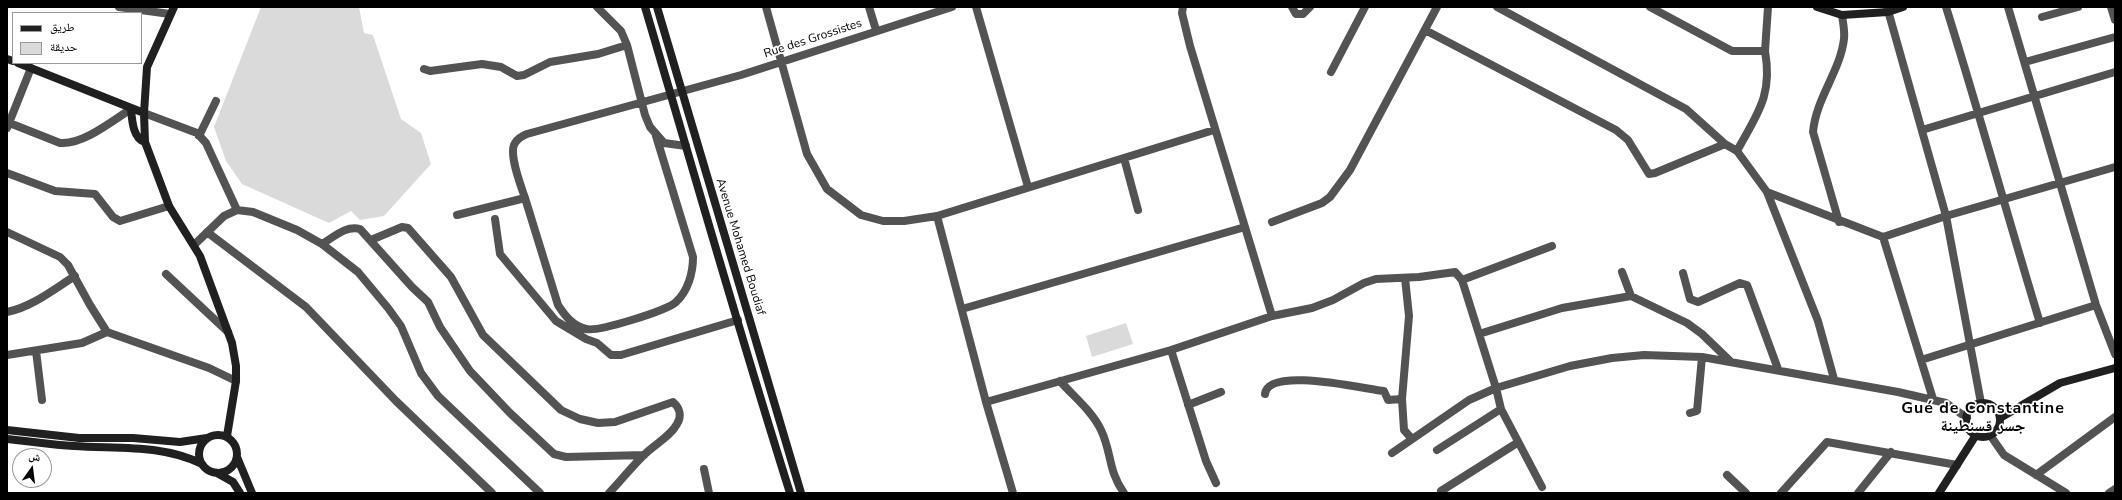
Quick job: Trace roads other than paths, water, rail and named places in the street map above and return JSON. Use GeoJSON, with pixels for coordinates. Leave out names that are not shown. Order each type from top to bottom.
{"type":"FeatureCollection","features":[{"type":"Feature","properties":{"kind":"main road","name":"Avenue Mohamed Boudiaf"},"geometry":{"type":"LineString","coordinates":[[645,7],[738,320],[755,383],[790,493]]}},
{"type":"Feature","properties":{"kind":"main road","name":"Avenue Mohamed Boudiaf"},"geometry":{"type":"LineString","coordinates":[[658,7],[801,493]]}},
{"type":"Feature","properties":{"kind":"main road"},"geometry":{"type":"LineString","coordinates":[[1817,7],[1842,15],[1903,7]]}},
{"type":"Feature","properties":{"kind":"main road"},"geometry":{"type":"LineString","coordinates":[[172,11],[147,67],[144,113],[145,142],[169,206],[200,256],[228,332],[236,366],[236,381],[227,436]]}},
{"type":"Feature","properties":{"kind":"main road"},"geometry":{"type":"LineString","coordinates":[[21,64],[144,113]]}},
{"type":"Feature","properties":{"kind":"main road"},"geometry":{"type":"LineString","coordinates":[[131,109],[133,125],[141,141],[145,142]]}},
{"type":"Feature","properties":{"kind":"main road"},"geometry":{"type":"LineString","coordinates":[[2000,418],[2060,383],[2115,368]]}},
{"type":"Feature","properties":{"kind":"main road"},"geometry":{"type":"LineString","coordinates":[[1980,403],[1987,403],[1994,407],[2000,418],[1998,429],[1990,435],[1982,436],[1976,435],[1968,426],[1967,418],[1969,412],[1974,406],[1980,403]]}},
{"type":"Feature","properties":{"kind":"main road"},"geometry":{"type":"LineString","coordinates":[[7,430],[79,438],[133,438],[180,442],[189,442],[217,434],[227,436],[236,445],[237,457],[252,493]]}},
{"type":"Feature","properties":{"kind":"main road"},"geometry":{"type":"LineString","coordinates":[[1939,493],[1976,435]]}},
{"type":"Feature","properties":{"kind":"main road"},"geometry":{"type":"LineString","coordinates":[[202,464],[199,452],[203,442],[207,438]]}},
{"type":"Feature","properties":{"kind":"main road"},"geometry":{"type":"LineString","coordinates":[[7,439],[73,446],[157,450],[182,455],[202,464],[206,468],[233,482],[240,493]]}},
{"type":"Feature","properties":{"kind":"main road"},"geometry":{"type":"LineString","coordinates":[[217,473],[231,469],[237,457]]}},
{"type":"Feature","properties":{"kind":"street"},"geometry":{"type":"LineString","coordinates":[[119,7],[172,11]]}},
{"type":"Feature","properties":{"kind":"street"},"geometry":{"type":"LineString","coordinates":[[597,7],[621,31],[627,45],[641,103],[650,127],[656,136],[668,145],[686,146]]}},
{"type":"Feature","properties":{"kind":"street"},"geometry":{"type":"LineString","coordinates":[[766,7],[807,154],[827,189],[861,215],[883,221],[904,221],[937,216],[1214,130]]}},
{"type":"Feature","properties":{"kind":"street"},"geometry":{"type":"LineString","coordinates":[[869,7],[876,30]]}},
{"type":"Feature","properties":{"kind":"street","name":"Rue des Grossistes"},"geometry":{"type":"LineString","coordinates":[[656,136],[692,257],[693,270],[686,289],[677,302],[667,309],[600,329],[586,329],[576,325],[558,306],[512,153],[514,144],[519,138],[558,124],[671,95],[782,62],[876,30],[952,7]]}},
{"type":"Feature","properties":{"kind":"street"},"geometry":{"type":"LineString","coordinates":[[976,7],[1028,187]]}},
{"type":"Feature","properties":{"kind":"street"},"geometry":{"type":"LineString","coordinates":[[1183,7],[1182,13],[1190,46],[1214,130],[1272,316]]}},
{"type":"Feature","properties":{"kind":"street"},"geometry":{"type":"LineString","coordinates":[[1292,7],[1296,14],[1303,14],[1310,7]]}},
{"type":"Feature","properties":{"kind":"street"},"geometry":{"type":"LineString","coordinates":[[1330,72],[1365,7]]}},
{"type":"Feature","properties":{"kind":"street"},"geometry":{"type":"LineString","coordinates":[[1272,222],[1310,209],[1330,197],[1350,170],[1437,7]]}},
{"type":"Feature","properties":{"kind":"street"},"geometry":{"type":"LineString","coordinates":[[1497,7],[1686,108],[1725,144],[1737,151],[1767,192],[1818,321],[1834,380]]}},
{"type":"Feature","properties":{"kind":"street"},"geometry":{"type":"LineString","coordinates":[[1650,7],[1732,51],[1765,51]]}},
{"type":"Feature","properties":{"kind":"street"},"geometry":{"type":"LineString","coordinates":[[1737,151],[1762,108],[1767,87],[1765,51],[1768,7]]}},
{"type":"Feature","properties":{"kind":"street"},"geometry":{"type":"LineString","coordinates":[[1946,7],[1979,112],[2003,200],[2040,323]]}},
{"type":"Feature","properties":{"kind":"street"},"geometry":{"type":"LineString","coordinates":[[2008,7],[2061,182],[2096,305],[2115,354]]}},
{"type":"Feature","properties":{"kind":"street"},"geometry":{"type":"LineString","coordinates":[[2042,17],[2078,7]]}},
{"type":"Feature","properties":{"kind":"street"},"geometry":{"type":"LineString","coordinates":[[2112,7],[2115,20]]}},
{"type":"Feature","properties":{"kind":"street"},"geometry":{"type":"LineString","coordinates":[[1887,10],[1946,216],[1980,403]]}},
{"type":"Feature","properties":{"kind":"street"},"geometry":{"type":"LineString","coordinates":[[1839,222],[1814,142],[1813,132],[1814,119],[1842,52],[1844,38],[1842,15]]}},
{"type":"Feature","properties":{"kind":"street"},"geometry":{"type":"LineString","coordinates":[[1425,30],[1616,130],[1628,140],[1649,174],[1725,144]]}},
{"type":"Feature","properties":{"kind":"street"},"geometry":{"type":"LineString","coordinates":[[2025,62],[2115,38]]}},
{"type":"Feature","properties":{"kind":"street"},"geometry":{"type":"LineString","coordinates":[[424,69],[430,71],[482,64],[501,67],[517,76],[524,76],[550,62],[598,54],[627,45]]}},
{"type":"Feature","properties":{"kind":"street"},"geometry":{"type":"LineString","coordinates":[[31,68],[8,124],[67,144],[79,141],[131,109]]}},
{"type":"Feature","properties":{"kind":"street"},"geometry":{"type":"LineString","coordinates":[[1922,130],[2115,72]]}},
{"type":"Feature","properties":{"kind":"street"},"geometry":{"type":"LineString","coordinates":[[199,136],[216,101]]}},
{"type":"Feature","properties":{"kind":"street"},"geometry":{"type":"LineString","coordinates":[[144,113],[199,136],[206,143],[237,210]]}},
{"type":"Feature","properties":{"kind":"street"},"geometry":{"type":"LineString","coordinates":[[1124,158],[1138,210]]}},
{"type":"Feature","properties":{"kind":"street"},"geometry":{"type":"LineString","coordinates":[[1767,192],[1839,222],[1883,237],[1946,216],[2115,167]]}},
{"type":"Feature","properties":{"kind":"street"},"geometry":{"type":"LineString","coordinates":[[7,173],[55,191],[95,194],[113,217],[120,221],[169,206]]}},
{"type":"Feature","properties":{"kind":"street"},"geometry":{"type":"LineString","coordinates":[[457,216],[525,198]]}},
{"type":"Feature","properties":{"kind":"street"},"geometry":{"type":"LineString","coordinates":[[194,245],[224,216],[237,210],[253,212],[297,230],[322,244],[358,272],[388,308],[401,326],[421,373],[438,396],[540,493]]}},
{"type":"Feature","properties":{"kind":"street"},"geometry":{"type":"LineString","coordinates":[[937,216],[986,402],[1013,493]]}},
{"type":"Feature","properties":{"kind":"street"},"geometry":{"type":"LineString","coordinates":[[494,219],[500,254],[512,270],[556,321],[586,340],[597,343],[611,355],[621,356],[738,320]]}},
{"type":"Feature","properties":{"kind":"street"},"geometry":{"type":"LineString","coordinates":[[371,240],[402,227],[408,228],[450,277],[483,335],[561,410],[580,419],[598,423],[615,422],[673,402],[680,411],[678,424],[670,433],[644,455],[609,493]]}},
{"type":"Feature","properties":{"kind":"street"},"geometry":{"type":"LineString","coordinates":[[962,309],[1245,227]]}},
{"type":"Feature","properties":{"kind":"street"},"geometry":{"type":"LineString","coordinates":[[322,244],[347,229],[354,228],[360,230],[371,240],[412,287],[428,302],[440,327],[470,371],[510,413],[554,454],[566,457],[644,455]]}},
{"type":"Feature","properties":{"kind":"street"},"geometry":{"type":"LineString","coordinates":[[7,232],[60,256],[75,276],[90,305],[107,332],[209,368],[236,381]]}},
{"type":"Feature","properties":{"kind":"street"},"geometry":{"type":"LineString","coordinates":[[207,232],[320,320],[396,401],[492,493]]}},
{"type":"Feature","properties":{"kind":"street"},"geometry":{"type":"LineString","coordinates":[[1883,237],[1933,399]]}},
{"type":"Feature","properties":{"kind":"street"},"geometry":{"type":"LineString","coordinates":[[1462,280],[1552,246]]}},
{"type":"Feature","properties":{"kind":"street"},"geometry":{"type":"LineString","coordinates":[[986,402],[1170,350],[1272,316],[1312,308],[1333,300],[1364,283],[1376,280],[1455,272],[1462,280],[1496,388],[1501,409],[1517,443],[1542,487]]}},
{"type":"Feature","properties":{"kind":"street"},"geometry":{"type":"LineString","coordinates":[[1622,272],[1631,296]]}},
{"type":"Feature","properties":{"kind":"street"},"geometry":{"type":"LineString","coordinates":[[1683,273],[1690,299],[1698,302],[1740,283],[1747,285],[1778,369]]}},
{"type":"Feature","properties":{"kind":"street"},"geometry":{"type":"LineString","coordinates":[[166,274],[228,332]]}},
{"type":"Feature","properties":{"kind":"street"},"geometry":{"type":"LineString","coordinates":[[7,312],[16,310],[39,299],[75,276]]}},
{"type":"Feature","properties":{"kind":"street"},"geometry":{"type":"LineString","coordinates":[[1405,278],[1409,316],[1402,399],[1404,430],[1412,439]]}},
{"type":"Feature","properties":{"kind":"street"},"geometry":{"type":"LineString","coordinates":[[1479,334],[1562,308],[1631,296],[1687,323],[1702,334],[1730,362]]}},
{"type":"Feature","properties":{"kind":"street"},"geometry":{"type":"LineString","coordinates":[[1921,360],[2096,305]]}},
{"type":"Feature","properties":{"kind":"street"},"geometry":{"type":"LineString","coordinates":[[7,355],[82,343],[107,332]]}},
{"type":"Feature","properties":{"kind":"street"},"geometry":{"type":"LineString","coordinates":[[1170,350],[1206,462],[1216,483]]}},
{"type":"Feature","properties":{"kind":"street"},"geometry":{"type":"LineString","coordinates":[[36,351],[42,400]]}},
{"type":"Feature","properties":{"kind":"street"},"geometry":{"type":"LineString","coordinates":[[1392,453],[1469,400],[1496,388],[1570,366],[1612,358],[1644,355],[1702,357],[1778,369],[1933,399],[1952,407],[1967,418]]}},
{"type":"Feature","properties":{"kind":"street"},"geometry":{"type":"LineString","coordinates":[[1690,413],[1697,411],[1702,357]]}},
{"type":"Feature","properties":{"kind":"street"},"geometry":{"type":"LineString","coordinates":[[1264,394],[1265,389],[1271,384],[1281,381],[1314,380],[1384,392],[1388,400],[1402,399]]}},
{"type":"Feature","properties":{"kind":"street"},"geometry":{"type":"LineString","coordinates":[[1060,381],[1096,419],[1104,437],[1116,482],[1124,493]]}},
{"type":"Feature","properties":{"kind":"street"},"geometry":{"type":"LineString","coordinates":[[1188,405],[1221,392]]}},
{"type":"Feature","properties":{"kind":"street"},"geometry":{"type":"LineString","coordinates":[[1437,450],[1501,409]]}},
{"type":"Feature","properties":{"kind":"street"},"geometry":{"type":"LineString","coordinates":[[2036,475],[2115,417]]}},
{"type":"Feature","properties":{"kind":"street"},"geometry":{"type":"LineString","coordinates":[[1990,435],[2004,456],[2066,493]]}},
{"type":"Feature","properties":{"kind":"street"},"geometry":{"type":"LineString","coordinates":[[1781,493],[1826,442],[1891,452],[1957,465]]}},
{"type":"Feature","properties":{"kind":"street"},"geometry":{"type":"LineString","coordinates":[[1441,491],[1517,443]]}},
{"type":"Feature","properties":{"kind":"street"},"geometry":{"type":"LineString","coordinates":[[1858,493],[1891,452]]}},
{"type":"Feature","properties":{"kind":"street"},"geometry":{"type":"LineString","coordinates":[[704,469],[709,493]]}},
{"type":"Feature","properties":{"kind":"street"},"geometry":{"type":"LineString","coordinates":[[1727,475],[1746,493]]}},
{"type":"Feature","properties":{"kind":"street"},"geometry":{"type":"LineString","coordinates":[[2109,493],[2115,489]]}},
{"type":"Feature","properties":{"kind":"district","name":"Gué de Constantine جسر قسنطينة"},"geometry":{"type":"Point","coordinates":[1983,418]}}]}
